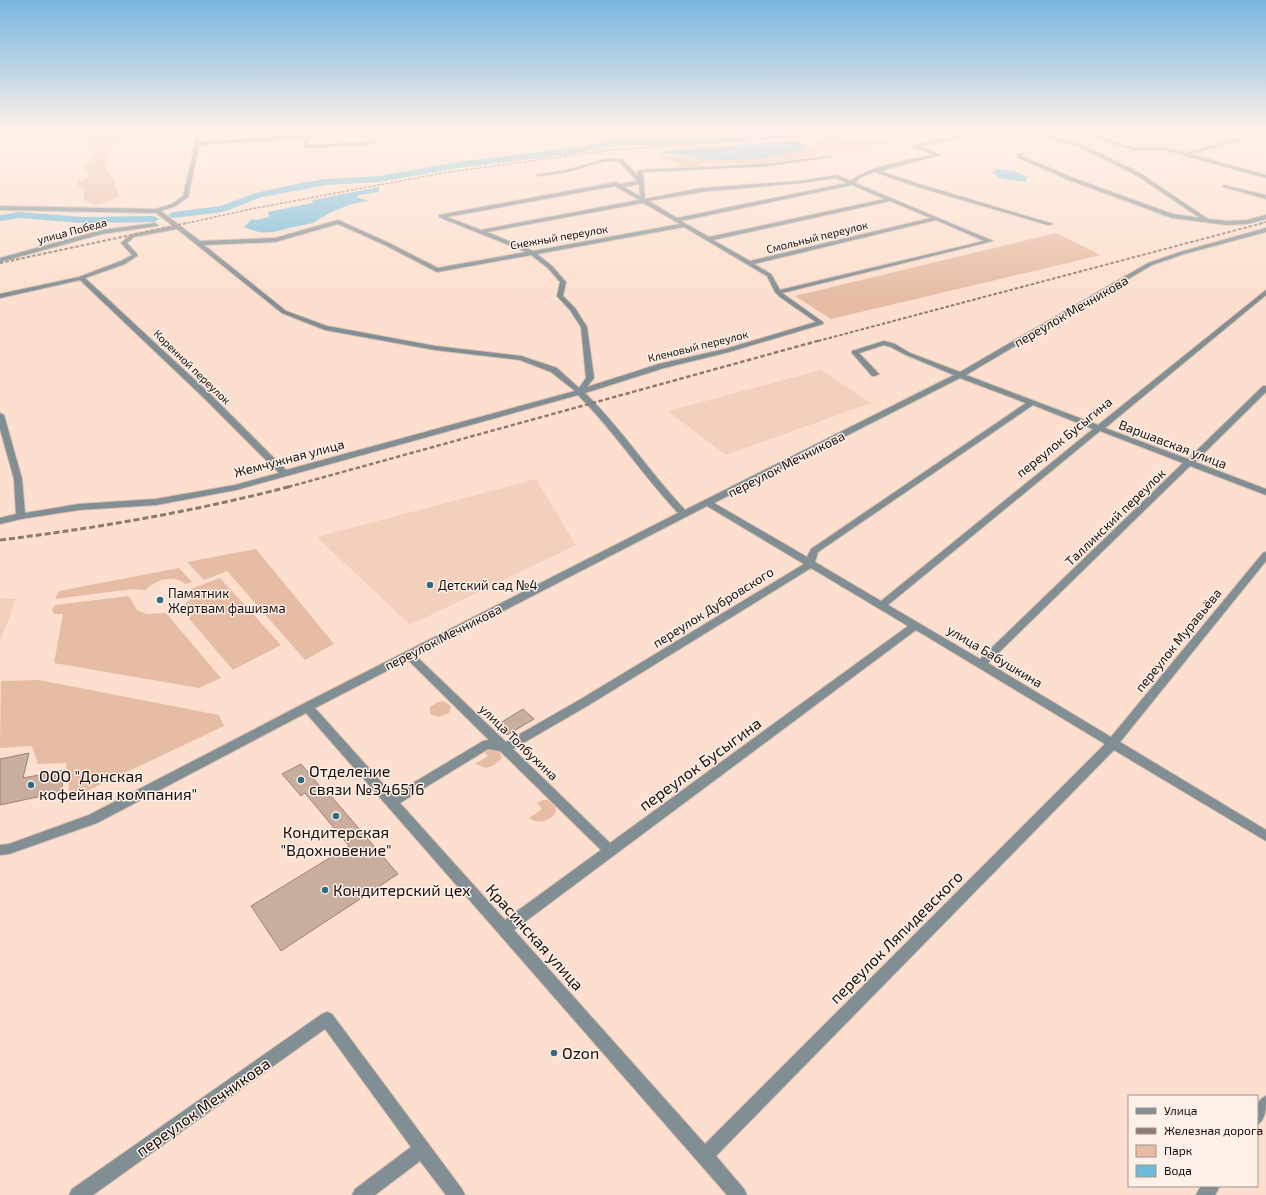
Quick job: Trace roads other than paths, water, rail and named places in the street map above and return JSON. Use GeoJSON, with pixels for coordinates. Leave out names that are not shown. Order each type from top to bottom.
{"type":"FeatureCollection","features":[{"type":"Feature","properties":{"kind":"street"},"geometry":{"type":"LineString","coordinates":[[161,215],[185,197],[188,186]]}},
{"type":"Feature","properties":{"kind":"street"},"geometry":{"type":"LineString","coordinates":[[580,392],[590,378],[584,327],[573,309],[560,296],[563,282],[550,267],[531,252],[441,216],[613,186]]}},
{"type":"Feature","properties":{"kind":"street"},"geometry":{"type":"LineString","coordinates":[[618,186],[769,275],[778,292],[990,242],[859,186]]}},
{"type":"Feature","properties":{"kind":"street"},"geometry":{"type":"LineString","coordinates":[[641,186],[643,201]]}},
{"type":"Feature","properties":{"kind":"street"},"geometry":{"type":"LineString","coordinates":[[480,232],[701,190],[753,186]]}},
{"type":"Feature","properties":{"kind":"street"},"geometry":{"type":"LineString","coordinates":[[676,220],[839,186]]}},
{"type":"Feature","properties":{"kind":"street"},"geometry":{"type":"LineString","coordinates":[[919,186],[1050,224]]}},
{"type":"Feature","properties":{"kind":"street"},"geometry":{"type":"LineString","coordinates":[[1091,186],[1172,216],[1227,222],[1247,222],[1266,217]]}},
{"type":"Feature","properties":{"kind":"street"},"geometry":{"type":"LineString","coordinates":[[1155,186],[1205,219]]}},
{"type":"Feature","properties":{"kind":"street"},"geometry":{"type":"LineString","coordinates":[[1225,186],[1266,198]]}},
{"type":"Feature","properties":{"kind":"street"},"geometry":{"type":"LineString","coordinates":[[708,239],[890,199]]}},
{"type":"Feature","properties":{"kind":"street"},"geometry":{"type":"LineString","coordinates":[[0,208],[161,215],[199,243],[284,312],[325,328],[435,348],[521,358],[554,370],[580,392],[599,411],[666,495],[684,514]]}},
{"type":"Feature","properties":{"kind":"street","name":"Смольный переулок"},"geometry":{"type":"LineString","coordinates":[[750,263],[936,218]]}},
{"type":"Feature","properties":{"kind":"street","name":"Снежный переулок"},"geometry":{"type":"LineString","coordinates":[[199,243],[274,240],[338,222],[387,244],[437,270],[685,225]]}},
{"type":"Feature","properties":{"kind":"street"},"geometry":{"type":"LineString","coordinates":[[0,296],[82,278],[92,273],[126,262],[135,255],[124,243],[132,236],[175,225]]}},
{"type":"Feature","properties":{"kind":"street","name":"улица Победа"},"geometry":{"type":"LineString","coordinates":[[0,260],[102,232],[175,225]]}},
{"type":"Feature","properties":{"kind":"street","name":"переулок Мечникова"},"geometry":{"type":"LineString","coordinates":[[307,707],[960,375],[1150,264],[1182,253],[1266,230]]}},
{"type":"Feature","properties":{"kind":"street","name":"Коренной переулок"},"geometry":{"type":"LineString","coordinates":[[82,278],[207,396],[285,474]]}},
{"type":"Feature","properties":{"kind":"street","name":"Кленовый переулок"},"geometry":{"type":"LineString","coordinates":[[580,392],[662,366],[727,351],[821,323],[778,292]]}},
{"type":"Feature","properties":{"kind":"street","name":"переулок Бусыгина"},"geometry":{"type":"LineString","coordinates":[[882,605],[1266,292]]}},
{"type":"Feature","properties":{"kind":"street","name":"Варшавская улица"},"geometry":{"type":"LineString","coordinates":[[875,374],[854,352],[884,343],[893,345],[908,354],[1031,403],[1266,492]]}},
{"type":"Feature","properties":{"kind":"street","name":"Таллинский переулок"},"geometry":{"type":"LineString","coordinates":[[981,664],[1266,388]]}},
{"type":"Feature","properties":{"kind":"street","name":"Жемчужная улица"},"geometry":{"type":"LineString","coordinates":[[0,521],[20,516],[79,507],[156,502],[236,487],[580,392]]}},
{"type":"Feature","properties":{"kind":"street","name":"переулок Дубровского"},"geometry":{"type":"LineString","coordinates":[[505,748],[586,702],[810,564],[814,551],[1031,403]]}},
{"type":"Feature","properties":{"kind":"street"},"geometry":{"type":"LineString","coordinates":[[0,415],[18,479],[20,516]]}},
{"type":"Feature","properties":{"kind":"street","name":"улица Бабушкина"},"geometry":{"type":"LineString","coordinates":[[708,503],[916,625],[1266,836]]}},
{"type":"Feature","properties":{"kind":"street","name":"переулок Муравьёва"},"geometry":{"type":"LineString","coordinates":[[1112,744],[1266,555]]}},
{"type":"Feature","properties":{"kind":"street","name":"переулок Бусыгина"},"geometry":{"type":"LineString","coordinates":[[504,929],[609,850],[916,625]]}},
{"type":"Feature","properties":{"kind":"street","name":"улица Толбухина"},"geometry":{"type":"LineString","coordinates":[[409,655],[609,850]]}},
{"type":"Feature","properties":{"kind":"street"},"geometry":{"type":"LineString","coordinates":[[0,850],[9,849],[93,819],[307,707]]}},
{"type":"Feature","properties":{"kind":"street","name":"Красинская улица"},"geometry":{"type":"LineString","coordinates":[[307,707],[738,1195]]}},
{"type":"Feature","properties":{"kind":"street"},"geometry":{"type":"LineString","coordinates":[[392,802],[487,744],[505,748]]}},
{"type":"Feature","properties":{"kind":"street","name":"переулок Ляпидевского"},"geometry":{"type":"LineString","coordinates":[[705,1156],[1112,744]]}},
{"type":"Feature","properties":{"kind":"street","name":"переулок Мечникова"},"geometry":{"type":"LineString","coordinates":[[78,1195],[327,1019],[422,1149]]}},
{"type":"Feature","properties":{"kind":"street"},"geometry":{"type":"LineString","coordinates":[[1258,1116],[1266,1104]]}},
{"type":"Feature","properties":{"kind":"street"},"geometry":{"type":"LineString","coordinates":[[360,1195],[422,1149],[456,1195]]}},
{"type":"Feature","properties":{"kind":"water"},"geometry":{"type":"Polygon","coordinates":[[[379,187],[379,192],[359,195],[357,197],[369,201],[341,208],[315,222],[271,232],[259,232],[244,227],[252,219],[256,220],[269,217],[268,212],[312,203],[313,200],[379,187]]]}},
{"type":"Feature","properties":{"kind":"waterway"},"geometry":{"type":"LineString","coordinates":[[173,215],[223,209],[259,195],[302,186]]}},
{"type":"Feature","properties":{"kind":"waterway"},"geometry":{"type":"LineString","coordinates":[[0,218],[20,215],[82,220],[154,219]]}},
{"type":"Feature","properties":{"kind":"railway"},"geometry":{"type":"LineString","coordinates":[[183,224],[251,209],[375,186]]}},
{"type":"Feature","properties":{"kind":"railway"},"geometry":{"type":"LineString","coordinates":[[1259,224],[1266,222]]}},
{"type":"Feature","properties":{"kind":"railway"},"geometry":{"type":"LineString","coordinates":[[0,263],[187,223]]}},
{"type":"Feature","properties":{"kind":"railway"},"geometry":{"type":"LineString","coordinates":[[818,341],[1263,223]]}},
{"type":"Feature","properties":{"kind":"railway"},"geometry":{"type":"LineString","coordinates":[[288,487],[821,340]]}},
{"type":"Feature","properties":{"kind":"railway"},"geometry":{"type":"LineString","coordinates":[[288,487],[292,486]]}},
{"type":"Feature","properties":{"kind":"railway"},"geometry":{"type":"LineString","coordinates":[[0,540],[147,518],[288,487]]}},
{"type":"Feature","properties":{"kind":"place","name":"Детский сад №4"},"geometry":{"type":"Point","coordinates":[430,585]}},
{"type":"Feature","properties":{"kind":"place","name":"Памятник Жертвам фашизма"},"geometry":{"type":"Point","coordinates":[160,600]}},
{"type":"Feature","properties":{"kind":"place","name":"Отделение связи №346516"},"geometry":{"type":"Point","coordinates":[301,780]}},
{"type":"Feature","properties":{"kind":"place","name":"ООО \"Донская кофейная компания\""},"geometry":{"type":"Point","coordinates":[31,785]}},
{"type":"Feature","properties":{"kind":"place","name":"Кондитерская \"Вдохновение\""},"geometry":{"type":"Point","coordinates":[336,816]}},
{"type":"Feature","properties":{"kind":"place","name":"Кондитерский цех"},"geometry":{"type":"Point","coordinates":[325,890]}},
{"type":"Feature","properties":{"kind":"place","name":"Ozon"},"geometry":{"type":"Point","coordinates":[554,1053]}}]}
